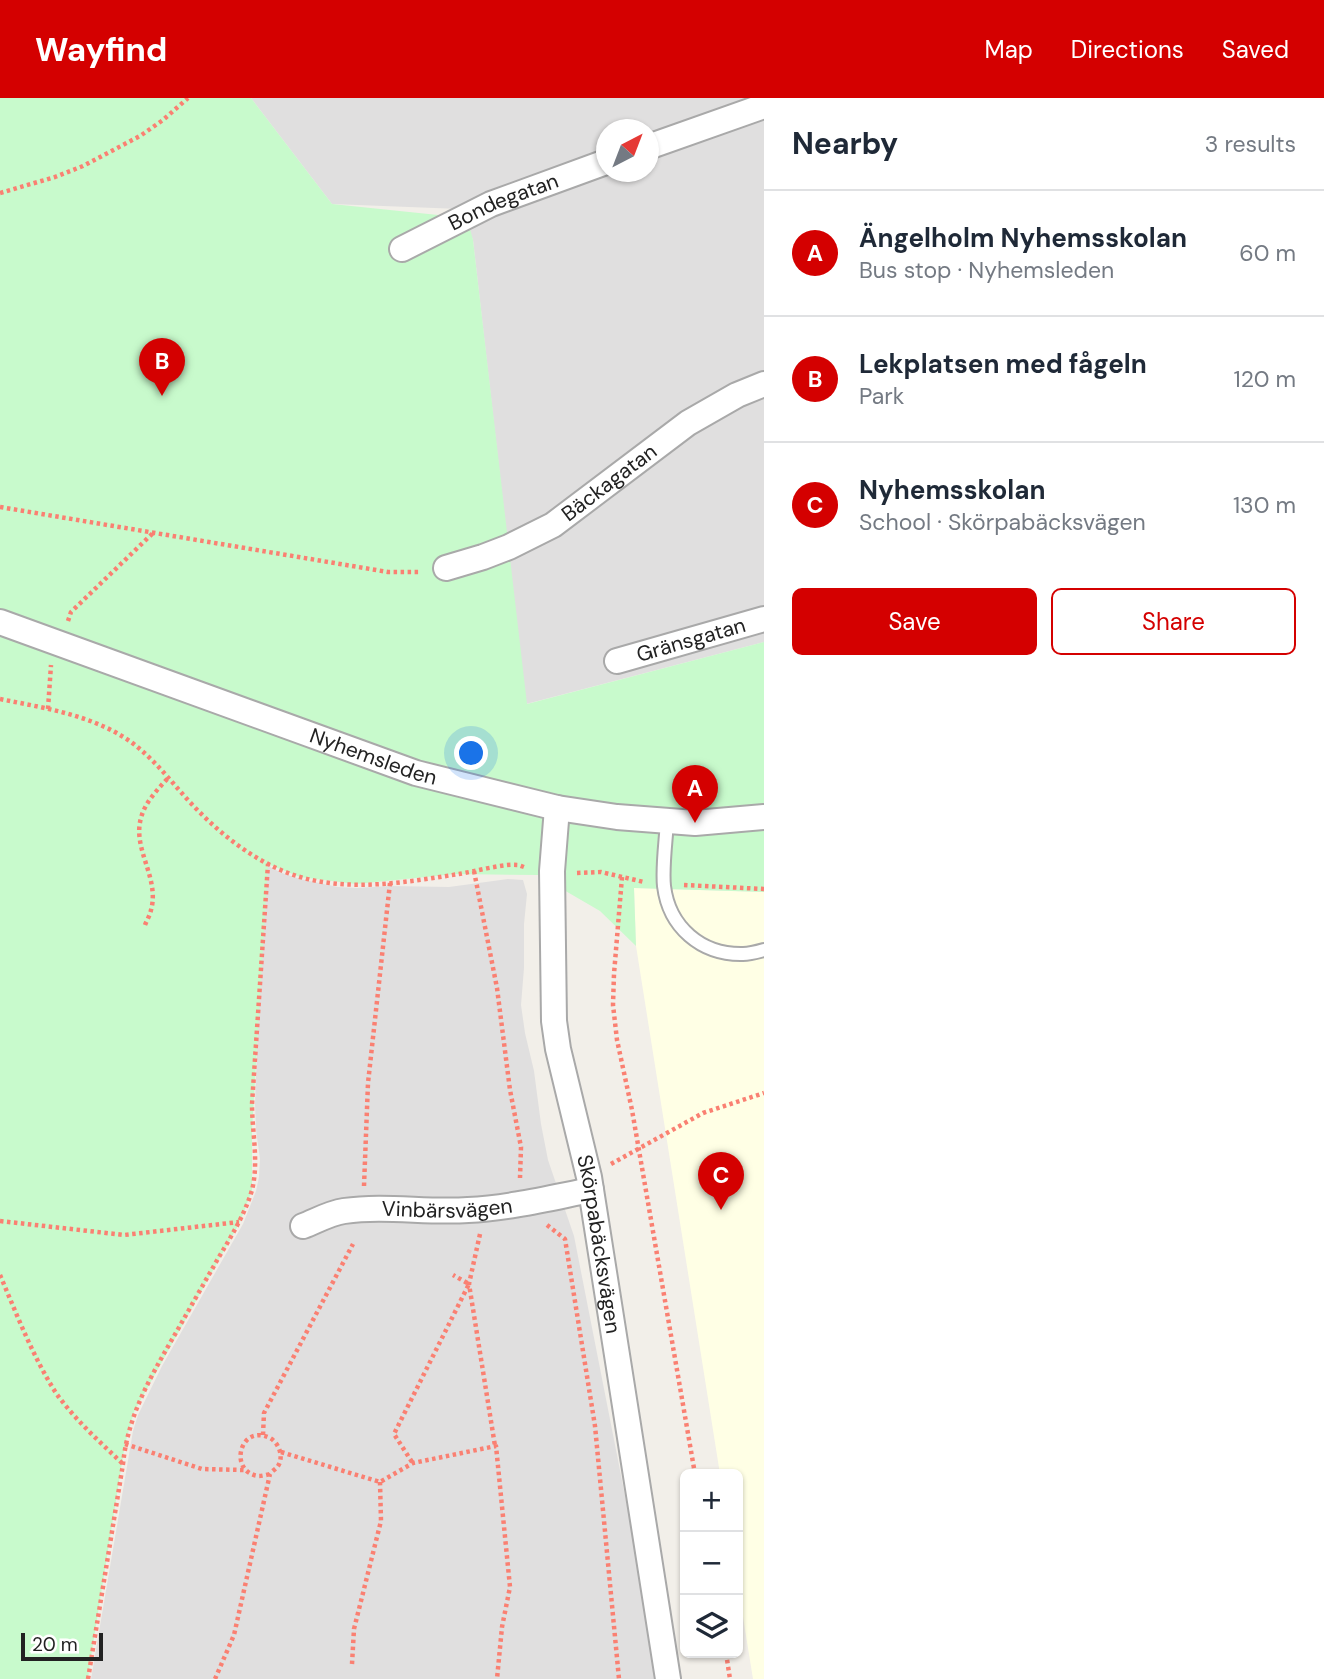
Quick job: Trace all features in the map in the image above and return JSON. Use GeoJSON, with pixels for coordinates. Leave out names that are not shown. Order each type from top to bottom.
{"type":"FeatureCollection","features":[{"type":"Feature","properties":{"kind":"street"},"geometry":{"type":"LineString","coordinates":[[659,143],[764,106]]}},
{"type":"Feature","properties":{"kind":"street","name":"Bondegatan"},"geometry":{"type":"LineString","coordinates":[[402,249],[491,204],[596,166]]}},
{"type":"Feature","properties":{"kind":"street","name":"Bäckagatan"},"geometry":{"type":"LineString","coordinates":[[446,568],[509,547],[542,531],[688,423],[737,395],[764,384]]}},
{"type":"Feature","properties":{"kind":"street","name":"Gränsgatan"},"geometry":{"type":"LineString","coordinates":[[617,661],[764,618]]}},
{"type":"Feature","properties":{"kind":"street","name":"Nyhemsleden"},"geometry":{"type":"LineString","coordinates":[[0,622],[416,773],[557,808],[617,817],[695,823],[764,817]]}},
{"type":"Feature","properties":{"kind":"street","name":"Skörpabäcksvägen"},"geometry":{"type":"LineString","coordinates":[[557,808],[552,871],[554,1021],[558,1049],[590,1184],[668,1679]]}},
{"type":"Feature","properties":{"kind":"street","name":"Vinbärsvägen"},"geometry":{"type":"LineString","coordinates":[[303,1226],[343,1211],[486,1209],[519,1204],[590,1184]]}},
{"type":"Feature","properties":{"kind":"lane"},"geometry":{"type":"LineString","coordinates":[[667,821],[664,884],[669,910],[678,924],[689,936],[720,951],[743,954],[764,950]]}},
{"type":"Feature","properties":{"kind":"path"},"geometry":{"type":"LineString","coordinates":[[0,193],[83,166],[140,136],[188,98]]}},
{"type":"Feature","properties":{"kind":"path"},"geometry":{"type":"LineString","coordinates":[[0,508],[388,572],[446,568]]}},
{"type":"Feature","properties":{"kind":"path"},"geometry":{"type":"LineString","coordinates":[[48,709],[50,667],[71,612],[153,533]]}},
{"type":"Feature","properties":{"kind":"path"},"geometry":{"type":"LineString","coordinates":[[0,699],[48,709],[112,730],[142,751],[188,799],[243,849],[268,864],[300,877],[356,884],[390,883],[516,864],[531,870],[583,874],[601,872],[664,884],[764,889]]}},
{"type":"Feature","properties":{"kind":"path"},"geometry":{"type":"LineString","coordinates":[[145,925],[153,898],[139,839],[141,818],[153,795],[169,777]]}},
{"type":"Feature","properties":{"kind":"path"},"geometry":{"type":"LineString","coordinates":[[88,1679],[125,1444],[134,1412],[240,1222],[255,1177],[252,1104],[268,864]]}},
{"type":"Feature","properties":{"kind":"path"},"geometry":{"type":"LineString","coordinates":[[474,871],[497,988],[510,1090],[521,1147],[519,1204],[565,1239],[595,1426],[619,1679]]}},
{"type":"Feature","properties":{"kind":"path"},"geometry":{"type":"LineString","coordinates":[[622,877],[613,1005],[617,1040],[694,1469]]}},
{"type":"Feature","properties":{"kind":"path"},"geometry":{"type":"LineString","coordinates":[[363,1210],[368,1083],[390,883]]}},
{"type":"Feature","properties":{"kind":"path"},"geometry":{"type":"LineString","coordinates":[[590,1184],[638,1149],[704,1113],[764,1093]]}},
{"type":"Feature","properties":{"kind":"path"},"geometry":{"type":"LineString","coordinates":[[413,1463],[394,1434],[469,1284],[486,1209]]}},
{"type":"Feature","properties":{"kind":"path"},"geometry":{"type":"LineString","coordinates":[[0,1221],[124,1235],[240,1222]]}},
{"type":"Feature","properties":{"kind":"path"},"geometry":{"type":"LineString","coordinates":[[263,1435],[264,1413],[353,1244]]}},
{"type":"Feature","properties":{"kind":"path"},"geometry":{"type":"LineString","coordinates":[[0,1275],[40,1364],[56,1392],[83,1425],[123,1464]]}},
{"type":"Feature","properties":{"kind":"path"},"geometry":{"type":"LineString","coordinates":[[453,1275],[469,1284]]}},
{"type":"Feature","properties":{"kind":"path"},"geometry":{"type":"LineString","coordinates":[[469,1284],[496,1446],[510,1587],[502,1627],[497,1679]]}},
{"type":"Feature","properties":{"kind":"path"},"geometry":{"type":"LineString","coordinates":[[215,1679],[234,1635],[270,1474],[279,1465],[281,1452],[275,1440],[263,1435],[251,1437],[242,1447],[240,1459],[246,1471]]}},
{"type":"Feature","properties":{"kind":"path"},"geometry":{"type":"LineString","coordinates":[[125,1444],[202,1469],[246,1471],[258,1476],[270,1474]]}},
{"type":"Feature","properties":{"kind":"path"},"geometry":{"type":"LineString","coordinates":[[281,1452],[380,1482],[413,1463],[496,1446]]}},
{"type":"Feature","properties":{"kind":"path"},"geometry":{"type":"LineString","coordinates":[[352,1664],[354,1629],[381,1521],[380,1482]]}},
{"type":"Feature","properties":{"kind":"path"},"geometry":{"type":"LineString","coordinates":[[727,1658],[730,1679]]}},
{"type":"Feature","properties":{"kind":"shaded area"},"geometry":{"type":"Polygon","coordinates":[[[251,98],[764,98],[764,642],[526,704],[473,240],[460,209],[332,204],[251,98]]]}},
{"type":"Feature","properties":{"kind":"shaded area"},"geometry":{"type":"Polygon","coordinates":[[[264,864],[300,879],[338,887],[449,887],[508,879],[523,880],[527,894],[521,1005],[525,1033],[548,1160],[574,1236],[661,1679],[91,1679],[133,1431],[138,1415],[162,1366],[243,1224],[259,1177],[255,1104],[264,864]]]}},
{"type":"Feature","properties":{"kind":"shaded area"},"geometry":{"type":"Polygon","coordinates":[[[634,888],[764,892],[764,1679],[753,1679],[743,1617],[743,1469],[719,1469],[636,946],[634,888]]]}},
{"type":"Feature","properties":{"kind":"green space"},"geometry":{"type":"Polygon","coordinates":[[[0,98],[251,98],[332,204],[467,218],[473,240],[527,704],[764,642],[764,892],[634,888],[636,946],[600,911],[538,875],[455,874],[356,884],[300,877],[268,864],[252,1130],[252,1190],[240,1222],[134,1412],[125,1444],[88,1679],[0,1679],[0,98]]]}},
{"type":"Feature","properties":{"kind":"place","name":"Lekplatsen med fågeln"},"geometry":{"type":"Point","coordinates":[162,396]}},
{"type":"Feature","properties":{"kind":"place","name":"Ängelholm Nyhemsskolan"},"geometry":{"type":"Point","coordinates":[695,823]}},
{"type":"Feature","properties":{"kind":"place","name":"Nyhemsskolan"},"geometry":{"type":"Point","coordinates":[721,1210]}}]}
